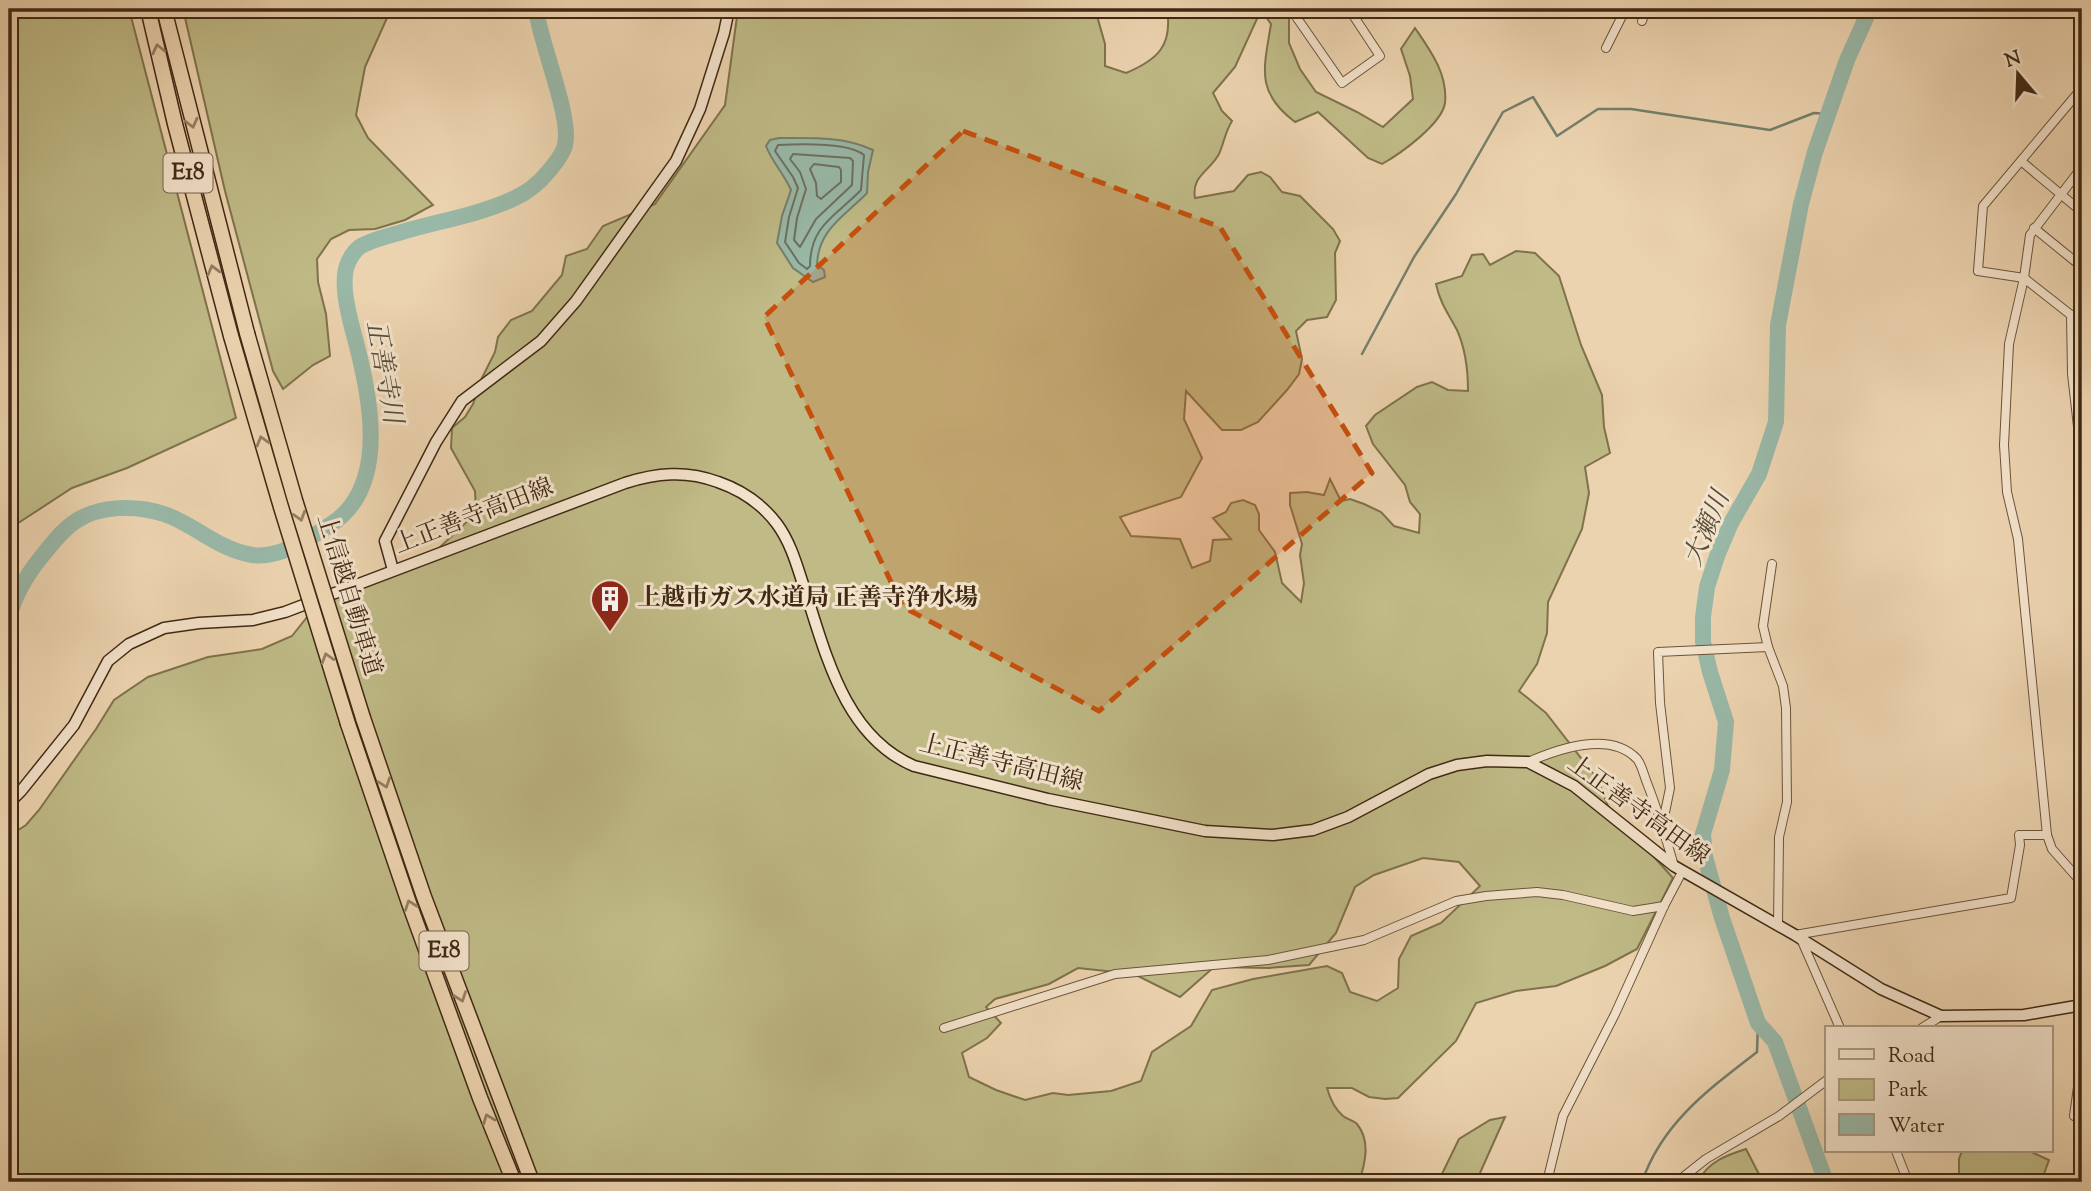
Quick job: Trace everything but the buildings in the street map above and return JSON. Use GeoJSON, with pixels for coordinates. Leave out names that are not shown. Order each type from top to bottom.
{"type":"FeatureCollection","features":[{"type":"Feature","properties":{"kind":"highway","name":"上信越自動車道"},"geometry":{"type":"LineString","coordinates":[[148,9],[231,336],[348,723],[409,903],[480,1098],[514,1182]]}},
{"type":"Feature","properties":{"kind":"highway","name":"上信越自動車道"},"geometry":{"type":"LineString","coordinates":[[164,9],[247,332],[295,500],[363,718],[424,897],[532,1182]]}},
{"type":"Feature","properties":{"kind":"main road"},"geometry":{"type":"LineString","coordinates":[[393,570],[385,541],[436,442],[462,401],[541,341],[550,331],[576,301],[676,161],[700,109],[729,9]]}},
{"type":"Feature","properties":{"kind":"main road","name":"上正善寺高田線"},"geometry":{"type":"LineString","coordinates":[[9,803],[74,725],[107,661],[129,644],[164,628],[253,620],[285,612],[636,479],[648,475],[687,473],[705,477],[741,492],[767,512],[778,525],[796,563],[842,693],[863,727],[879,744],[896,758],[914,766],[1048,799],[1205,831],[1273,835],[1313,830],[1348,817],[1429,775],[1457,765],[1486,761],[1528,762],[1574,786],[1678,869],[1778,925],[1881,989],[1941,1016],[2024,1015],[2082,1006]]}},
{"type":"Feature","properties":{"kind":"street"},"geometry":{"type":"LineString","coordinates":[[1311,9],[1297,18],[1342,83],[1380,56],[1349,9]]}},
{"type":"Feature","properties":{"kind":"street"},"geometry":{"type":"LineString","coordinates":[[1606,48],[1622,16],[1619,9]]}},
{"type":"Feature","properties":{"kind":"street"},"geometry":{"type":"LineString","coordinates":[[1642,21],[1646,9]]}},
{"type":"Feature","properties":{"kind":"street"},"geometry":{"type":"LineString","coordinates":[[2082,88],[1983,206],[1978,271],[2024,278],[2070,315],[2082,315]]}},
{"type":"Feature","properties":{"kind":"street"},"geometry":{"type":"LineString","coordinates":[[2021,161],[2082,212]]}},
{"type":"Feature","properties":{"kind":"street"},"geometry":{"type":"LineString","coordinates":[[2082,167],[2030,235],[2010,344],[2004,445],[2007,492],[2018,539],[2047,835],[2052,849],[2082,883]]}},
{"type":"Feature","properties":{"kind":"street"},"geometry":{"type":"LineString","coordinates":[[2034,228],[2082,267]]}},
{"type":"Feature","properties":{"kind":"street"},"geometry":{"type":"LineString","coordinates":[[2070,315],[2072,374],[2082,444]]}},
{"type":"Feature","properties":{"kind":"street"},"geometry":{"type":"LineString","coordinates":[[1772,564],[1763,626],[1783,686],[1786,708],[1787,803],[1779,837],[1778,925]]}},
{"type":"Feature","properties":{"kind":"street"},"geometry":{"type":"LineString","coordinates":[[1663,822],[1670,788],[1660,703],[1658,652],[1768,647]]}},
{"type":"Feature","properties":{"kind":"street"},"geometry":{"type":"LineString","coordinates":[[1528,762],[1552,752],[1590,744],[1626,751],[1638,760],[1663,822],[1678,869],[1615,1014],[1563,1116],[1547,1182]]}},
{"type":"Feature","properties":{"kind":"street"},"geometry":{"type":"LineString","coordinates":[[1839,1026],[1798,937],[2011,898],[2020,845],[2019,835],[2047,835]]}},
{"type":"Feature","properties":{"kind":"street"},"geometry":{"type":"LineString","coordinates":[[944,1028],[1115,974],[1268,960],[1364,940],[1456,901],[1537,892],[1563,895],[1633,911],[1664,906]]}},
{"type":"Feature","properties":{"kind":"street"},"geometry":{"type":"LineString","coordinates":[[1925,1026],[1941,1016]]}},
{"type":"Feature","properties":{"kind":"street"},"geometry":{"type":"LineString","coordinates":[[2082,1058],[2074,1116],[2082,1119]]}},
{"type":"Feature","properties":{"kind":"street"},"geometry":{"type":"LineString","coordinates":[[1677,1182],[1706,1159],[1779,1116],[1825,1082]]}},
{"type":"Feature","properties":{"kind":"street"},"geometry":{"type":"LineString","coordinates":[[1896,1152],[1908,1182]]}},
{"type":"Feature","properties":{"kind":"highlighted area"},"geometry":{"type":"Polygon","coordinates":[[[963,131],[1220,227],[1372,473],[1099,711],[903,607],[764,317],[963,131]]]}},
{"type":"Feature","properties":{"kind":"green space"},"geometry":{"type":"Polygon","coordinates":[[[9,9],[129,9],[236,418],[127,468],[72,488],[9,529],[9,9]]]}},
{"type":"Feature","properties":{"kind":"green space"},"geometry":{"type":"Polygon","coordinates":[[[183,9],[391,9],[365,67],[356,115],[368,138],[433,205],[405,220],[375,229],[349,230],[331,239],[317,259],[330,356],[313,365],[283,389],[273,371],[225,191],[183,9]]]}},
{"type":"Feature","properties":{"kind":"green space"},"geometry":{"type":"Polygon","coordinates":[[[738,9],[1095,9],[1105,44],[1105,66],[1126,73],[1146,63],[1160,50],[1167,33],[1167,9],[1289,9],[1289,43],[1300,69],[1316,92],[1383,127],[1413,99],[1410,76],[1401,49],[1415,28],[1441,72],[1445,103],[1428,129],[1382,164],[1368,158],[1318,112],[1295,122],[1273,100],[1265,78],[1271,24],[1261,10],[1235,67],[1213,93],[1222,111],[1232,121],[1219,154],[1198,179],[1195,198],[1234,191],[1248,175],[1261,172],[1270,177],[1282,192],[1300,196],[1333,229],[1340,241],[1335,253],[1336,300],[1327,317],[1307,320],[1296,331],[1302,359],[1299,374],[1258,422],[1241,430],[1222,430],[1186,391],[1184,419],[1202,458],[1181,497],[1120,517],[1131,536],[1180,539],[1192,568],[1210,561],[1213,540],[1231,539],[1213,518],[1226,512],[1231,503],[1243,500],[1255,505],[1259,514],[1259,530],[1275,552],[1282,583],[1301,602],[1304,583],[1300,555],[1302,544],[1290,505],[1290,493],[1324,495],[1330,479],[1341,501],[1350,499],[1364,504],[1381,512],[1394,526],[1419,533],[1420,514],[1410,502],[1405,485],[1373,444],[1366,426],[1375,415],[1417,387],[1432,382],[1448,390],[1468,391],[1463,345],[1436,284],[1462,276],[1472,255],[1483,254],[1490,265],[1516,251],[1535,253],[1559,276],[1581,345],[1602,395],[1604,427],[1610,453],[1585,467],[1589,493],[1582,529],[1548,602],[1547,633],[1537,664],[1519,691],[1546,713],[1598,780],[1608,806],[1673,878],[1637,949],[1605,966],[1556,986],[1516,991],[1476,1003],[1456,1041],[1398,1098],[1369,1097],[1352,1088],[1327,1088],[1337,1110],[1357,1124],[1364,1138],[1365,1160],[1359,1182],[9,1182],[9,836],[26,825],[39,810],[114,700],[148,677],[208,657],[262,649],[292,636],[315,607],[437,550],[476,513],[475,491],[451,448],[452,428],[465,417],[473,404],[495,352],[498,337],[511,320],[532,311],[562,275],[566,256],[587,249],[603,226],[655,204],[725,105],[738,9]],[[1423,858],[1374,875],[1355,887],[1336,933],[1309,965],[1268,968],[1214,967],[1180,997],[1134,974],[1078,968],[1049,984],[995,999],[986,1007],[1001,1023],[987,1038],[962,1053],[969,1077],[1025,1100],[1053,1093],[1068,1095],[1111,1091],[1141,1081],[1152,1052],[1191,1026],[1212,990],[1253,979],[1327,966],[1342,973],[1350,992],[1377,1001],[1398,988],[1399,959],[1411,936],[1441,923],[1480,886],[1459,862],[1423,858]]]}},
{"type":"Feature","properties":{"kind":"green space"},"geometry":{"type":"Polygon","coordinates":[[[1505,1117],[1476,1182],[1438,1182],[1459,1139],[1490,1120],[1505,1117]]]}},
{"type":"Feature","properties":{"kind":"green space"},"geometry":{"type":"Polygon","coordinates":[[[1746,1149],[1763,1182],[1698,1182],[1712,1164],[1746,1149]]]}},
{"type":"Feature","properties":{"kind":"green space"},"geometry":{"type":"Polygon","coordinates":[[[1962,1152],[2031,1152],[2049,1160],[2041,1182],[1959,1182],[1962,1152]]]}},
{"type":"Feature","properties":{"kind":"water"},"geometry":{"type":"Polygon","coordinates":[[[770,140],[839,140],[873,150],[867,193],[827,232],[817,265],[824,270],[825,277],[813,282],[793,268],[777,243],[791,190],[766,146],[770,140]]]}},
{"type":"Feature","properties":{"kind":"waterway","name":"正善寺川"},"geometry":{"type":"LineString","coordinates":[[9,617],[22,585],[62,532],[71,524],[96,512],[119,508],[153,511],[175,518],[229,548],[262,555],[283,551],[303,542],[330,525],[349,508],[362,486],[369,462],[371,435],[365,380],[346,297],[348,263],[357,249],[371,241],[473,213],[515,198],[537,183],[555,163],[565,145],[566,133],[560,99],[536,9]]}},
{"type":"Feature","properties":{"kind":"waterway","name":"大瀬川"},"geometry":{"type":"LineString","coordinates":[[1826,1182],[1775,1042],[1758,1023],[1722,918],[1705,857],[1703,834],[1722,770],[1726,722],[1703,642],[1703,617],[1707,587],[1717,556],[1731,523],[1759,474],[1776,422],[1778,325],[1801,204],[1815,152],[1847,60],[1870,9]]}},
{"type":"Feature","properties":{"kind":"waterway"},"geometry":{"type":"LineString","coordinates":[[1362,354],[1414,257],[1456,194],[1503,112],[1533,97],[1557,136],[1598,109],[1631,109],[1770,130],[1814,113],[1829,114]]}},
{"type":"Feature","properties":{"kind":"waterway"},"geometry":{"type":"LineString","coordinates":[[1642,1182],[1662,1142],[1689,1109],[1757,1052],[1758,1023]]}},
{"type":"Feature","properties":{"kind":"place","name":"上越市ガス水道局 正善寺浄水場"},"geometry":{"type":"Point","coordinates":[610,633]}}]}
